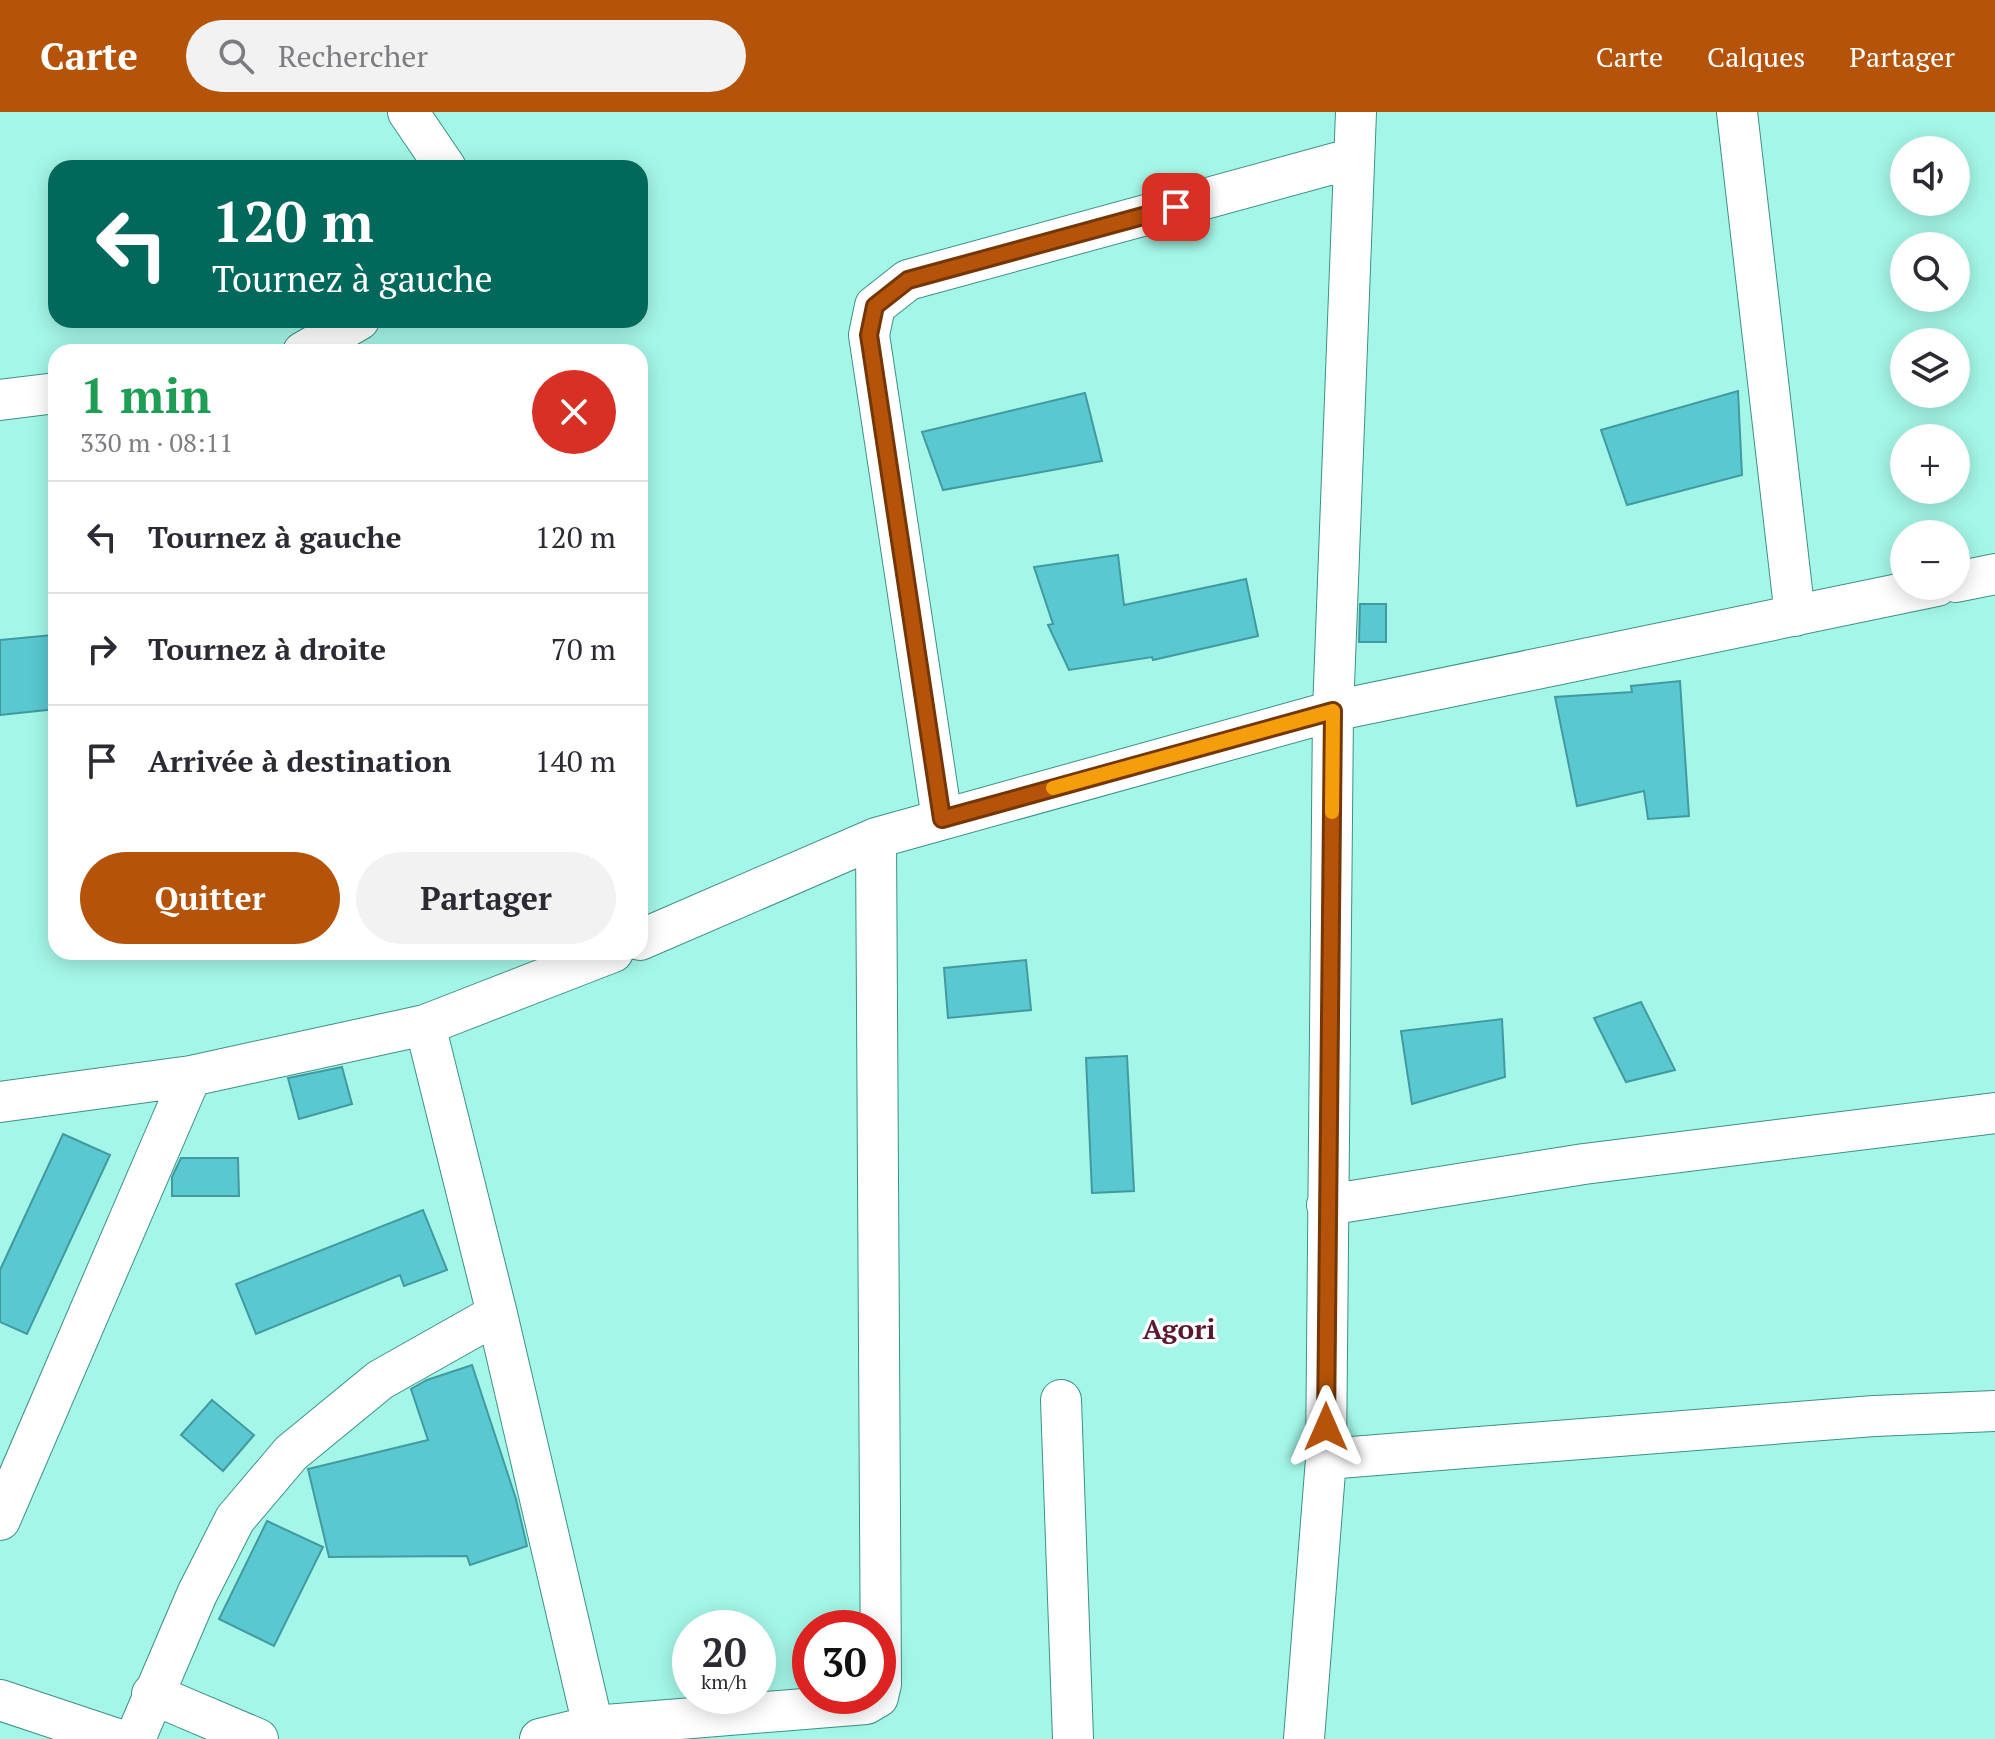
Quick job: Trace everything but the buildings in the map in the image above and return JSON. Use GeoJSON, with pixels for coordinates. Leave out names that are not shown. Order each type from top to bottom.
{"type":"FeatureCollection","features":[{"type":"Feature","properties":{"kind":"street"},"geometry":{"type":"LineString","coordinates":[[408,112],[441,160]]}},
{"type":"Feature","properties":{"kind":"street"},"geometry":{"type":"LineString","coordinates":[[1304,1739],[1326,1459],[1333,711],[1356,112]]}},
{"type":"Feature","properties":{"kind":"street"},"geometry":{"type":"LineString","coordinates":[[1737,112],[1795,616]]}},
{"type":"Feature","properties":{"kind":"street"},"geometry":{"type":"LineString","coordinates":[[942,819],[869,335],[875,306],[908,280],[1354,158]]}},
{"type":"Feature","properties":{"kind":"street"},"geometry":{"type":"LineString","coordinates":[[317,344],[345,328]]}},
{"type":"Feature","properties":{"kind":"street"},"geometry":{"type":"LineString","coordinates":[[0,400],[48,394]]}},
{"type":"Feature","properties":{"kind":"street"},"geometry":{"type":"LineString","coordinates":[[1970,579],[1995,574]]}},
{"type":"Feature","properties":{"kind":"street"},"geometry":{"type":"LineString","coordinates":[[648,937],[876,838],[1333,711],[1890,596]]}},
{"type":"Feature","properties":{"kind":"street"},"geometry":{"type":"LineString","coordinates":[[540,1739],[866,1704],[878,1697],[881,1684],[882,1478],[876,838]]}},
{"type":"Feature","properties":{"kind":"street"},"geometry":{"type":"LineString","coordinates":[[0,1102],[191,1076],[425,1025],[569,961]]}},
{"type":"Feature","properties":{"kind":"street"},"geometry":{"type":"LineString","coordinates":[[425,1025],[497,1314],[593,1733]]}},
{"type":"Feature","properties":{"kind":"street"},"geometry":{"type":"LineString","coordinates":[[0,1520],[191,1076]]}},
{"type":"Feature","properties":{"kind":"street"},"geometry":{"type":"LineString","coordinates":[[1327,1205],[1584,1164],[1995,1113]]}},
{"type":"Feature","properties":{"kind":"street"},"geometry":{"type":"LineString","coordinates":[[135,1739],[197,1594],[235,1519],[291,1453],[380,1380],[497,1314]]}},
{"type":"Feature","properties":{"kind":"street"},"geometry":{"type":"LineString","coordinates":[[1061,1400],[1073,1739]]}},
{"type":"Feature","properties":{"kind":"street"},"geometry":{"type":"LineString","coordinates":[[1326,1459],[1874,1416],[1995,1411]]}},
{"type":"Feature","properties":{"kind":"street"},"geometry":{"type":"LineString","coordinates":[[152,1694],[258,1739]]}},
{"type":"Feature","properties":{"kind":"street"},"geometry":{"type":"LineString","coordinates":[[0,1700],[117,1739]]}},
{"type":"Feature","properties":{"kind":"slow traffic"},"geometry":{"type":"LineString","coordinates":[[1053,788],[1333,711],[1332,812]]}},
{"type":"Feature","properties":{"kind":"district","name":"Agori"},"geometry":{"type":"Point","coordinates":[1179,1329]}},
{"type":"Feature","properties":{"kind":"route"},"geometry":{"type":"LineString","coordinates":[[1176,207],[908,280],[875,306],[869,335],[942,819],[1333,711],[1326,1427]]}}]}
